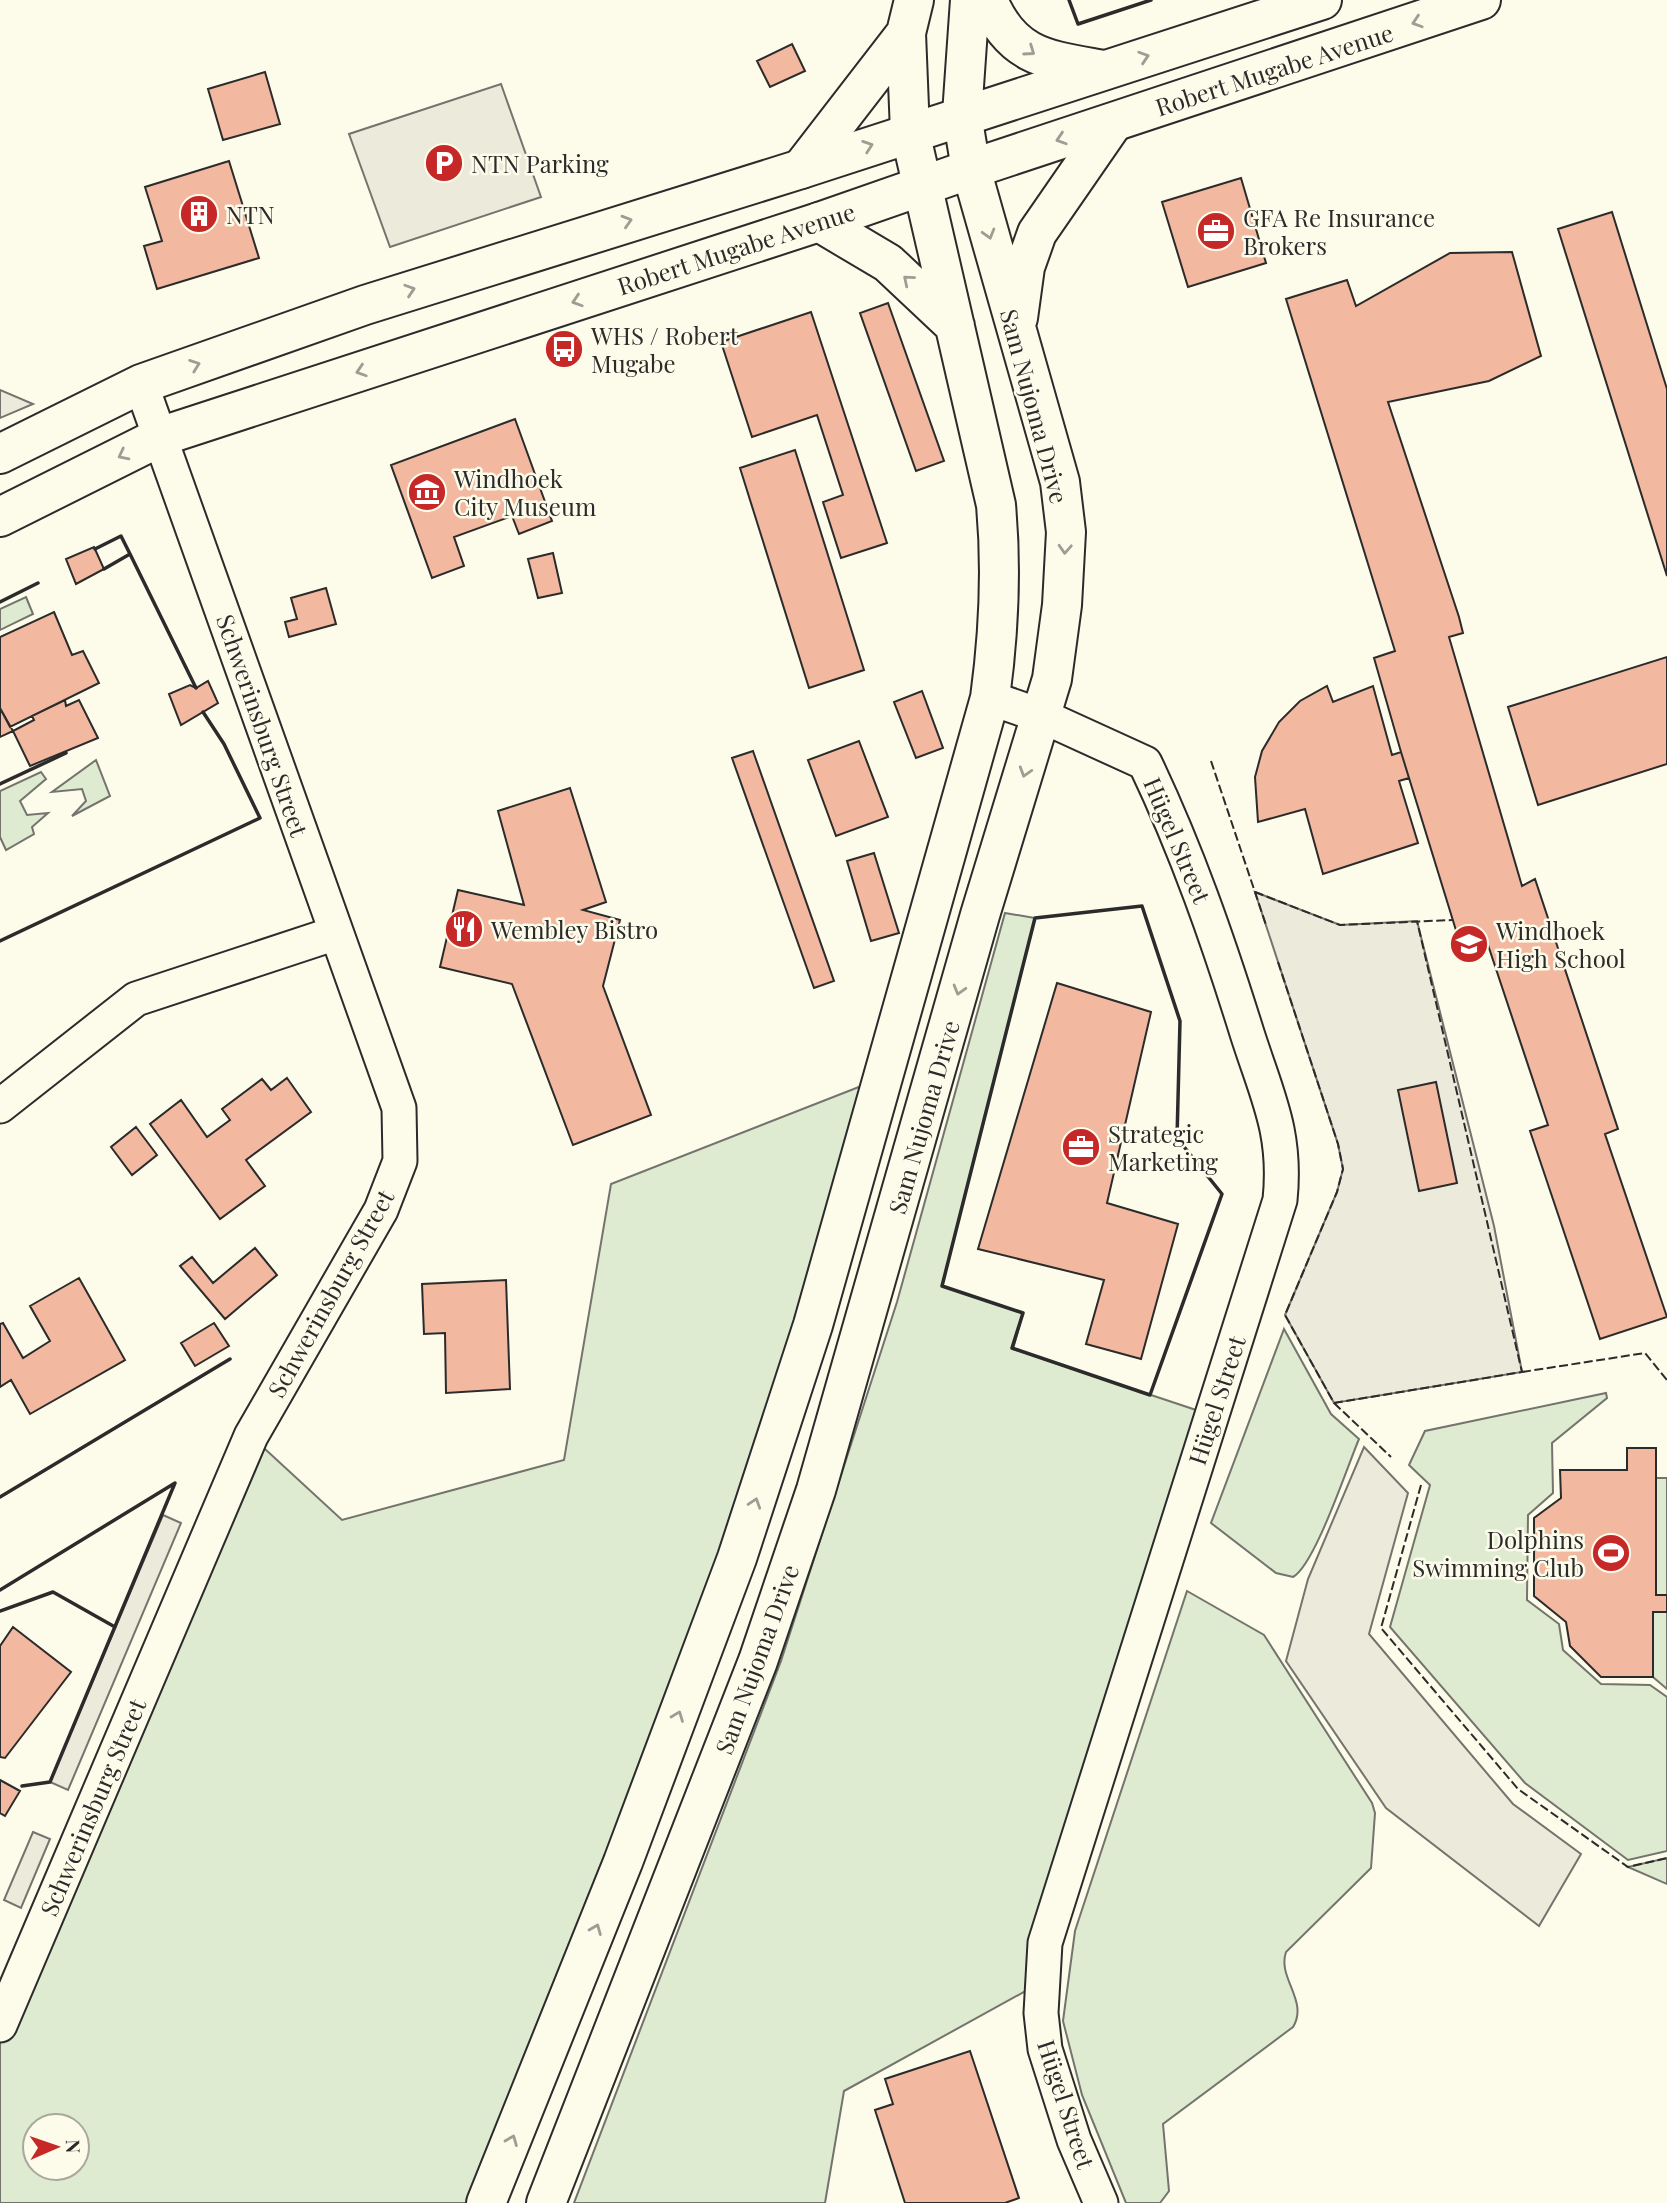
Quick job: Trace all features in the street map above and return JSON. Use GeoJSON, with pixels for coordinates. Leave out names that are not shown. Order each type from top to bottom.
{"type":"FeatureCollection","features":[{"type":"Feature","properties":{"kind":"main road","name":"Sam Nujoma Drive"},"geometry":{"type":"LineString","coordinates":[[546,2203],[758,1661],[811,1503],[980,915],[1052,678],[1062,605],[1066,532],[1060,482],[971,169],[962,115],[970,0]]}},
{"type":"Feature","properties":{"kind":"main road"},"geometry":{"type":"LineString","coordinates":[[988,0],[1003,27],[1016,41],[1042,59],[1104,71]]}},
{"type":"Feature","properties":{"kind":"main road","name":"Robert Mugabe Avenue"},"geometry":{"type":"LineString","coordinates":[[0,454],[141,384],[378,300],[801,169],[1322,0]]}},
{"type":"Feature","properties":{"kind":"main road","name":"Robert Mugabe Avenue"},"geometry":{"type":"LineString","coordinates":[[0,517],[162,436],[819,222],[1481,0]]}},
{"type":"Feature","properties":{"kind":"main road","name":"Sam Nujoma Drive"},"geometry":{"type":"LineString","coordinates":[[486,2203],[627,1853],[737,1558],[813,1325],[990,698],[999,628],[1001,560],[996,505],[957,327],[920,186],[910,132],[910,16]]}},
{"type":"Feature","properties":{"kind":"main road"},"geometry":{"type":"LineString","coordinates":[[801,169],[910,16]]}},
{"type":"Feature","properties":{"kind":"main road"},"geometry":{"type":"LineString","coordinates":[[1017,326],[1025,267],[1037,233],[1113,123]]}},
{"type":"Feature","properties":{"kind":"main road"},"geometry":{"type":"LineString","coordinates":[[819,222],[888,263],[957,327]]}},
{"type":"Feature","properties":{"kind":"street","name":"Schwerinsburg Street"},"geometry":{"type":"LineString","coordinates":[[0,2025],[251,1436],[381,1210],[400,1161],[399,1108],[162,436],[141,384]]}},
{"type":"Feature","properties":{"kind":"street","name":"Hügel Street"},"geometry":{"type":"LineString","coordinates":[[990,698],[1042,716],[1145,763],[1182,841],[1220,944],[1282,1149],[1280,1200],[1045,1944],[1041,2013],[1045,2049],[1074,2140],[1101,2203]]}},
{"type":"Feature","properties":{"kind":"street"},"geometry":{"type":"LineString","coordinates":[[0,1106],[136,999],[336,933]]}},
{"type":"Feature","properties":{"kind":"green space"},"geometry":{"type":"Polygon","coordinates":[[[26,597],[33,614],[0,630],[0,609],[26,597]]]}},
{"type":"Feature","properties":{"kind":"green space"},"geometry":{"type":"Polygon","coordinates":[[[96,760],[110,796],[72,816],[86,801],[82,789],[52,792],[96,760]]]}},
{"type":"Feature","properties":{"kind":"green space"},"geometry":{"type":"Polygon","coordinates":[[[41,772],[46,779],[20,801],[27,815],[48,813],[32,827],[34,834],[6,850],[0,837],[0,791],[41,772]]]}},
{"type":"Feature","properties":{"kind":"green space"},"geometry":{"type":"Polygon","coordinates":[[[1005,913],[1035,918],[942,1286],[1023,1313],[1013,1349],[1211,1415],[1042,1982],[844,2091],[825,2203],[574,2203],[781,1661],[897,1302],[1005,913]]]}},
{"type":"Feature","properties":{"kind":"green space"},"geometry":{"type":"Polygon","coordinates":[[[864,1085],[734,1526],[486,2203],[0,2203],[0,2025],[251,1436],[342,1520],[564,1460],[611,1184],[864,1085]]]}},
{"type":"Feature","properties":{"kind":"green space"},"geometry":{"type":"Polygon","coordinates":[[[1284,1329],[1331,1414],[1359,1439],[1311,1554],[1302,1569],[1293,1577],[1276,1573],[1211,1523],[1284,1329]]]}},
{"type":"Feature","properties":{"kind":"green space"},"geometry":{"type":"Polygon","coordinates":[[[1606,1393],[1607,1398],[1552,1443],[1553,1493],[1528,1515],[1527,1600],[1559,1624],[1563,1650],[1601,1684],[1650,1685],[1667,1697],[1667,1851],[1628,1860],[1525,1783],[1390,1627],[1430,1485],[1409,1465],[1425,1431],[1606,1393]]]}},
{"type":"Feature","properties":{"kind":"green space"},"geometry":{"type":"Polygon","coordinates":[[[1656,1478],[1667,1478],[1667,1595],[1656,1595],[1656,1478]]]}},
{"type":"Feature","properties":{"kind":"green space"},"geometry":{"type":"Polygon","coordinates":[[[1187,1591],[1264,1635],[1372,1803],[1375,1813],[1371,1868],[1286,1952],[1284,1962],[1297,2008],[1293,2027],[1163,2124],[1169,2191],[1160,2203],[1126,2203],[1082,2095],[1063,2021],[1075,1931],[1187,1591]]]}},
{"type":"Feature","properties":{"kind":"green space"},"geometry":{"type":"Polygon","coordinates":[[[1653,1612],[1667,1612],[1667,1689],[1653,1677],[1653,1612]]]}},
{"type":"Feature","properties":{"kind":"green space"},"geometry":{"type":"Polygon","coordinates":[[[1667,1858],[1667,1884],[1628,1867],[1667,1858]]]}},
{"type":"Feature","properties":{"kind":"shaded area","name":"NTN Parking"},"geometry":{"type":"Polygon","coordinates":[[[501,84],[541,197],[390,247],[349,134],[501,84]]]}},
{"type":"Feature","properties":{"kind":"shaded area"},"geometry":{"type":"Polygon","coordinates":[[[0,390],[33,404],[0,418],[0,390]]]}},
{"type":"Feature","properties":{"kind":"shaded area"},"geometry":{"type":"Polygon","coordinates":[[[1255,892],[1340,925],[1417,921],[1494,1226],[1522,1372],[1334,1403],[1285,1315],[1337,1192],[1343,1169],[1338,1144],[1255,892]]]}},
{"type":"Feature","properties":{"kind":"shaded area"},"geometry":{"type":"Polygon","coordinates":[[[1364,1447],[1408,1493],[1369,1634],[1513,1804],[1581,1854],[1539,1926],[1386,1808],[1286,1661],[1308,1579],[1364,1447]]]}},
{"type":"Feature","properties":{"kind":"shaded area"},"geometry":{"type":"Polygon","coordinates":[[[163,1515],[181,1523],[68,1790],[50,1782],[163,1515]]]}},
{"type":"Feature","properties":{"kind":"shaded area"},"geometry":{"type":"Polygon","coordinates":[[[33,1832],[50,1839],[21,1908],[4,1900],[33,1832]]]}},
{"type":"Feature","properties":{"kind":"building"},"geometry":{"type":"Polygon","coordinates":[[[792,44],[805,71],[770,87],[757,61],[792,44]]]}},
{"type":"Feature","properties":{"kind":"building"},"geometry":{"type":"Polygon","coordinates":[[[265,72],[280,124],[223,140],[208,89],[265,72]]]}},
{"type":"Feature","properties":{"kind":"building","name":"NTN"},"geometry":{"type":"Polygon","coordinates":[[[229,161],[259,258],[157,289],[144,246],[162,241],[145,187],[229,161]]]}},
{"type":"Feature","properties":{"kind":"building"},"geometry":{"type":"Polygon","coordinates":[[[1241,178],[1266,263],[1188,287],[1162,202],[1241,178]]]}},
{"type":"Feature","properties":{"kind":"building"},"geometry":{"type":"Polygon","coordinates":[[[1612,212],[1667,389],[1667,576],[1558,229],[1612,212]]]}},
{"type":"Feature","properties":{"kind":"building"},"geometry":{"type":"Polygon","coordinates":[[[1512,252],[1541,356],[1489,381],[1388,402],[1459,617],[1463,633],[1449,637],[1522,886],[1535,879],[1618,1129],[1605,1134],[1667,1317],[1600,1339],[1530,1131],[1548,1125],[1488,945],[1463,953],[1401,752],[1374,658],[1395,651],[1286,299],[1347,280],[1356,306],[1450,253],[1512,252]]]}},
{"type":"Feature","properties":{"kind":"building"},"geometry":{"type":"Polygon","coordinates":[[[888,303],[944,461],[916,471],[860,313],[888,303]]]}},
{"type":"Feature","properties":{"kind":"building"},"geometry":{"type":"Polygon","coordinates":[[[811,312],[887,543],[841,558],[823,502],[843,495],[817,415],[752,437],[721,342],[811,312]]]}},
{"type":"Feature","properties":{"kind":"building"},"geometry":{"type":"Polygon","coordinates":[[[515,419],[552,521],[519,534],[512,516],[454,537],[464,566],[432,578],[391,465],[515,419]]]}},
{"type":"Feature","properties":{"kind":"building"},"geometry":{"type":"Polygon","coordinates":[[[795,450],[864,670],[809,688],[740,468],[795,450]]]}},
{"type":"Feature","properties":{"kind":"building"},"geometry":{"type":"Polygon","coordinates":[[[94,547],[104,569],[76,584],[66,559],[94,547]]]}},
{"type":"Feature","properties":{"kind":"building"},"geometry":{"type":"Polygon","coordinates":[[[553,553],[562,593],[538,598],[528,559],[553,553]]]}},
{"type":"Feature","properties":{"kind":"building"},"geometry":{"type":"Polygon","coordinates":[[[326,588],[336,624],[289,637],[285,622],[297,619],[291,598],[326,588]]]}},
{"type":"Feature","properties":{"kind":"building"},"geometry":{"type":"Polygon","coordinates":[[[54,612],[72,655],[83,651],[99,683],[10,727],[0,708],[0,637],[54,612]]]}},
{"type":"Feature","properties":{"kind":"building"},"geometry":{"type":"Polygon","coordinates":[[[1667,657],[1667,764],[1538,805],[1508,707],[1667,657]]]}},
{"type":"Feature","properties":{"kind":"building"},"geometry":{"type":"Polygon","coordinates":[[[208,681],[218,703],[181,725],[169,694],[190,685],[196,688],[208,681]]]}},
{"type":"Feature","properties":{"kind":"building"},"geometry":{"type":"Polygon","coordinates":[[[1327,686],[1333,702],[1373,686],[1392,755],[1401,752],[1409,778],[1399,781],[1418,843],[1323,874],[1305,809],[1258,822],[1255,777],[1262,751],[1279,722],[1300,701],[1327,686]]]}},
{"type":"Feature","properties":{"kind":"building"},"geometry":{"type":"Polygon","coordinates":[[[922,691],[943,748],[916,758],[894,702],[922,691]]]}},
{"type":"Feature","properties":{"kind":"building"},"geometry":{"type":"Polygon","coordinates":[[[65,700],[66,706],[79,700],[98,738],[30,766],[13,731],[34,720],[32,716],[65,700]]]}},
{"type":"Feature","properties":{"kind":"building"},"geometry":{"type":"Polygon","coordinates":[[[0,708],[13,731],[0,737],[0,708]]]}},
{"type":"Feature","properties":{"kind":"building"},"geometry":{"type":"Polygon","coordinates":[[[859,741],[888,817],[836,836],[808,760],[859,741]]]}},
{"type":"Feature","properties":{"kind":"building"},"geometry":{"type":"Polygon","coordinates":[[[753,751],[834,981],[814,988],[732,758],[753,751]]]}},
{"type":"Feature","properties":{"kind":"building"},"geometry":{"type":"Polygon","coordinates":[[[570,788],[606,902],[583,910],[620,920],[603,986],[651,1115],[573,1145],[512,984],[440,967],[458,890],[524,905],[498,811],[570,788]]]}},
{"type":"Feature","properties":{"kind":"building"},"geometry":{"type":"Polygon","coordinates":[[[874,853],[899,933],[871,941],[847,861],[874,853]]]}},
{"type":"Feature","properties":{"kind":"building"},"geometry":{"type":"Polygon","coordinates":[[[1057,983],[1151,1012],[1107,1203],[1178,1224],[1141,1359],[1086,1344],[1104,1280],[978,1249],[1057,983]]]}},
{"type":"Feature","properties":{"kind":"building"},"geometry":{"type":"Polygon","coordinates":[[[287,1078],[311,1112],[246,1160],[265,1186],[220,1219],[150,1124],[181,1100],[207,1137],[230,1120],[222,1109],[262,1079],[271,1090],[287,1078]]]}},
{"type":"Feature","properties":{"kind":"building"},"geometry":{"type":"Polygon","coordinates":[[[1436,1082],[1457,1183],[1419,1191],[1398,1090],[1436,1082]]]}},
{"type":"Feature","properties":{"kind":"building"},"geometry":{"type":"Polygon","coordinates":[[[136,1127],[157,1155],[132,1175],[111,1147],[136,1127]]]}},
{"type":"Feature","properties":{"kind":"building"},"geometry":{"type":"Polygon","coordinates":[[[255,1248],[277,1275],[225,1319],[180,1266],[192,1257],[213,1283],[255,1248]]]}},
{"type":"Feature","properties":{"kind":"building"},"geometry":{"type":"Polygon","coordinates":[[[79,1278],[125,1360],[30,1414],[11,1380],[0,1387],[0,1324],[3,1323],[23,1358],[50,1341],[30,1306],[79,1278]]]}},
{"type":"Feature","properties":{"kind":"building"},"geometry":{"type":"Polygon","coordinates":[[[506,1280],[510,1389],[446,1393],[445,1333],[424,1334],[422,1284],[506,1280]]]}},
{"type":"Feature","properties":{"kind":"building"},"geometry":{"type":"Polygon","coordinates":[[[214,1323],[229,1346],[195,1366],[181,1343],[214,1323]]]}},
{"type":"Feature","properties":{"kind":"building"},"geometry":{"type":"Polygon","coordinates":[[[1627,1448],[1656,1448],[1656,1595],[1667,1595],[1667,1612],[1653,1612],[1653,1677],[1601,1677],[1570,1646],[1566,1622],[1534,1596],[1534,1518],[1561,1498],[1560,1470],[1627,1470],[1627,1448]]]}},
{"type":"Feature","properties":{"kind":"building"},"geometry":{"type":"Polygon","coordinates":[[[13,1627],[71,1672],[5,1758],[0,1757],[0,1646],[13,1627]]]}},
{"type":"Feature","properties":{"kind":"building"},"geometry":{"type":"Polygon","coordinates":[[[0,1780],[20,1791],[5,1816],[0,1813],[0,1780]]]}},
{"type":"Feature","properties":{"kind":"building"},"geometry":{"type":"Polygon","coordinates":[[[970,2051],[1019,2198],[1005,2203],[905,2203],[875,2110],[893,2104],[885,2079],[970,2051]]]}},
{"type":"Feature","properties":{"kind":"fence"},"geometry":{"type":"LineString","coordinates":[[1211,761],[1266,925]]}},
{"type":"Feature","properties":{"kind":"fence"},"geometry":{"type":"LineString","coordinates":[[1255,892],[1340,925],[1452,920]]}},
{"type":"Feature","properties":{"kind":"fence"},"geometry":{"type":"LineString","coordinates":[[1278,962],[1338,1144],[1343,1169],[1337,1192],[1285,1315],[1334,1403],[1522,1372],[1417,921]]}},
{"type":"Feature","properties":{"kind":"fence"},"geometry":{"type":"LineString","coordinates":[[1522,1372],[1645,1353],[1667,1380]]}},
{"type":"Feature","properties":{"kind":"fence"},"geometry":{"type":"LineString","coordinates":[[1334,1403],[1391,1457]]}},
{"type":"Feature","properties":{"kind":"fence"},"geometry":{"type":"LineString","coordinates":[[1421,1485],[1381,1628],[1518,1789],[1628,1867],[1667,1858]]}},
{"type":"Feature","properties":{"kind":"wall"},"geometry":{"type":"LineString","coordinates":[[1069,0],[1078,24],[1151,0]]}},
{"type":"Feature","properties":{"kind":"wall"},"geometry":{"type":"LineString","coordinates":[[95,549],[121,536],[130,554],[104,569]]}},
{"type":"Feature","properties":{"kind":"wall"},"geometry":{"type":"LineString","coordinates":[[130,554],[196,688]]}},
{"type":"Feature","properties":{"kind":"wall"},"geometry":{"type":"LineString","coordinates":[[0,602],[38,583]]}},
{"type":"Feature","properties":{"kind":"wall"},"geometry":{"type":"LineString","coordinates":[[0,941],[260,818],[224,744],[203,712]]}},
{"type":"Feature","properties":{"kind":"wall"},"geometry":{"type":"LineString","coordinates":[[0,784],[66,753]]}},
{"type":"Feature","properties":{"kind":"wall"},"geometry":{"type":"LineString","coordinates":[[1142,906],[1180,1021],[1177,1138],[1222,1194],[1150,1395],[1012,1348],[1023,1313],[942,1286],[1035,918],[1142,906]]}},
{"type":"Feature","properties":{"kind":"wall"},"geometry":{"type":"LineString","coordinates":[[0,1497],[230,1359]]}},
{"type":"Feature","properties":{"kind":"wall"},"geometry":{"type":"LineString","coordinates":[[0,1590],[175,1483],[50,1782],[22,1786]]}},
{"type":"Feature","properties":{"kind":"wall"},"geometry":{"type":"LineString","coordinates":[[0,1611],[53,1592],[115,1627]]}},
{"type":"Feature","properties":{"kind":"place","name":"NTN Parking"},"geometry":{"type":"Point","coordinates":[444,163]}},
{"type":"Feature","properties":{"kind":"place","name":"NTN"},"geometry":{"type":"Point","coordinates":[199,214]}},
{"type":"Feature","properties":{"kind":"place","name":"GFA Re Insurance Brokers"},"geometry":{"type":"Point","coordinates":[1216,231]}},
{"type":"Feature","properties":{"kind":"place","name":"WHS / Robert Mugabe"},"geometry":{"type":"Point","coordinates":[564,349]}},
{"type":"Feature","properties":{"kind":"place","name":"Windhoek City Museum"},"geometry":{"type":"Point","coordinates":[427,492]}},
{"type":"Feature","properties":{"kind":"place","name":"Wembley Bistro"},"geometry":{"type":"Point","coordinates":[464,929]}},
{"type":"Feature","properties":{"kind":"place","name":"Windhoek High School"},"geometry":{"type":"Point","coordinates":[1469,944]}},
{"type":"Feature","properties":{"kind":"place","name":"Strategic Marketing"},"geometry":{"type":"Point","coordinates":[1081,1147]}},
{"type":"Feature","properties":{"kind":"place","name":"Dolphins Swimming Club"},"geometry":{"type":"Point","coordinates":[1611,1553]}}]}
